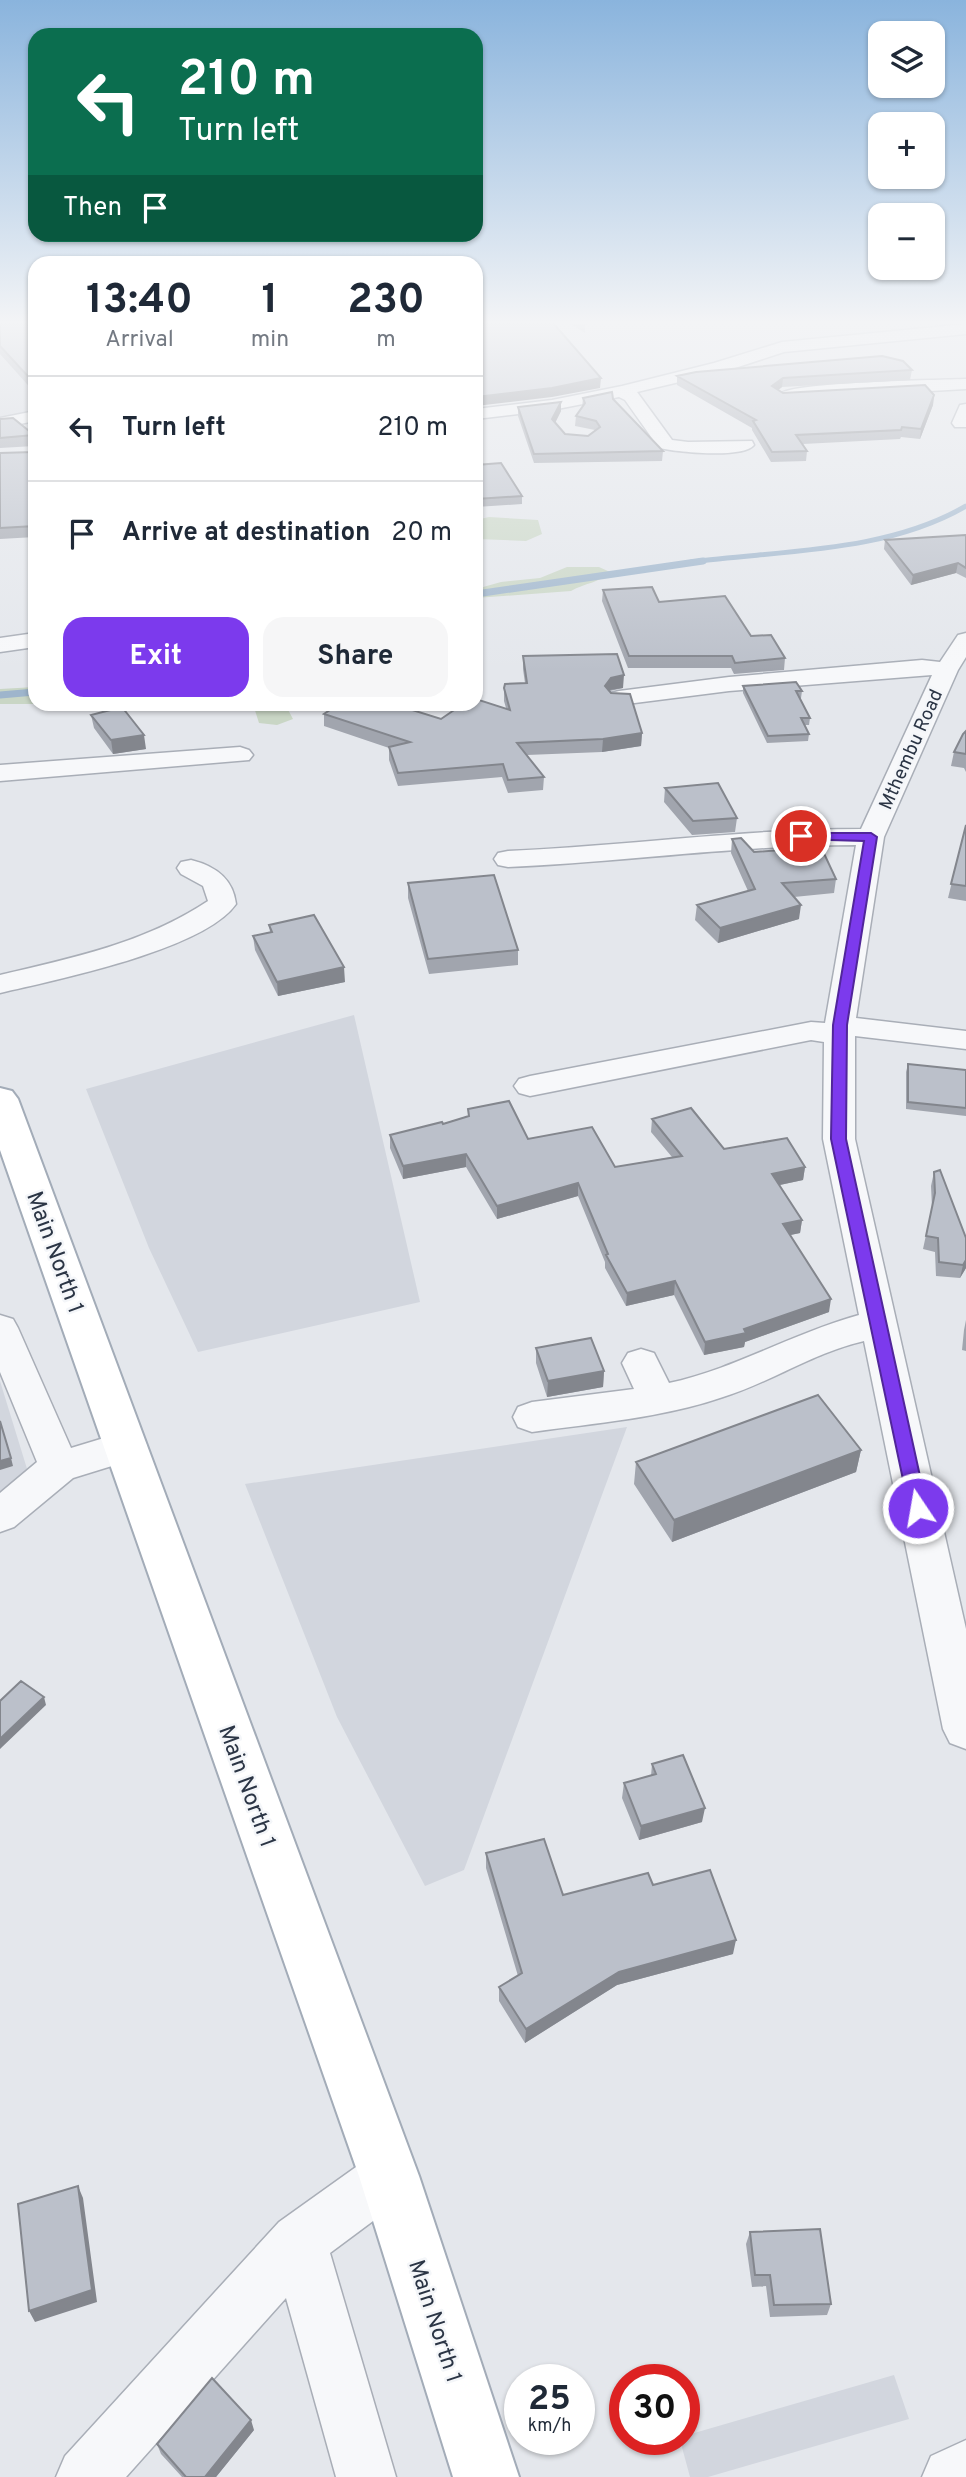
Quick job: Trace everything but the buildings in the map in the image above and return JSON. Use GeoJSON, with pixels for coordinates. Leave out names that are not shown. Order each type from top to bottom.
{"type":"FeatureCollection","features":[{"type":"Feature","properties":{"kind":"main road","name":"Main North 1"},"geometry":{"type":"LineString","coordinates":[[0,1099],[389,2176],[486,2477]]}},
{"type":"Feature","properties":{"kind":"street"},"geometry":{"type":"LineString","coordinates":[[663,440],[666,444],[688,448],[745,445]]}},
{"type":"Feature","properties":{"kind":"street","name":"Mthembu Road"},"geometry":{"type":"LineString","coordinates":[[963,1703],[839,1139],[839,1030],[871,837],[946,670],[966,640]]}},
{"type":"Feature","properties":{"kind":"street"},"geometry":{"type":"LineString","coordinates":[[0,645],[28,641]]}},
{"type":"Feature","properties":{"kind":"street"},"geometry":{"type":"LineString","coordinates":[[619,698],[729,684],[922,667],[946,670]]}},
{"type":"Feature","properties":{"kind":"street"},"geometry":{"type":"LineString","coordinates":[[0,772],[240,755]]}},
{"type":"Feature","properties":{"kind":"street"},"geometry":{"type":"LineString","coordinates":[[508,859],[597,855],[801,836],[871,837]]}},
{"type":"Feature","properties":{"kind":"street"},"geometry":{"type":"LineString","coordinates":[[0,984],[77,966],[156,940],[211,913],[222,904],[216,881],[208,874],[191,869]]}},
{"type":"Feature","properties":{"kind":"street"},"geometry":{"type":"LineString","coordinates":[[530,1086],[811,1031],[839,1030],[966,1040]]}},
{"type":"Feature","properties":{"kind":"street"},"geometry":{"type":"LineString","coordinates":[[532,1416],[657,1399],[709,1388],[852,1328],[878,1324]]}},
{"type":"Feature","properties":{"kind":"street"},"geometry":{"type":"LineString","coordinates":[[0,1328],[59,1467]]}},
{"type":"Feature","properties":{"kind":"street"},"geometry":{"type":"LineString","coordinates":[[641,1363],[657,1399]]}},
{"type":"Feature","properties":{"kind":"street"},"geometry":{"type":"LineString","coordinates":[[0,1516],[59,1467],[127,1446]]}},
{"type":"Feature","properties":{"kind":"street"},"geometry":{"type":"LineString","coordinates":[[86,2477],[299,2242],[389,2176]]}},
{"type":"Feature","properties":{"kind":"street"},"geometry":{"type":"LineString","coordinates":[[299,2242],[366,2477]]}},
{"type":"Feature","properties":{"kind":"street"},"geometry":{"type":"LineString","coordinates":[[952,2477],[966,2470]]}},
{"type":"Feature","properties":{"kind":"shaded area"},"geometry":{"type":"Polygon","coordinates":[[[354,1015],[420,1302],[198,1352],[149,1248],[86,1089],[354,1015]]]}},
{"type":"Feature","properties":{"kind":"shaded area"},"geometry":{"type":"Polygon","coordinates":[[[0,1381],[28,1472],[0,1493],[0,1381]]]}},
{"type":"Feature","properties":{"kind":"shaded area"},"geometry":{"type":"Polygon","coordinates":[[[627,1427],[464,1870],[425,1886],[337,1717],[245,1484],[627,1427]]]}},
{"type":"Feature","properties":{"kind":"shaded area"},"geometry":{"type":"Polygon","coordinates":[[[894,2375],[909,2419],[708,2477],[690,2477],[684,2455],[700,2455],[700,2431],[894,2375]]]}},
{"type":"Feature","properties":{"kind":"green space"},"geometry":{"type":"Polygon","coordinates":[[[483,518],[538,520],[542,534],[526,541],[483,539],[483,518]]]}},
{"type":"Feature","properties":{"kind":"green space"},"geometry":{"type":"Polygon","coordinates":[[[567,567],[599,567],[610,572],[571,591],[483,597],[483,587],[501,582],[540,578],[567,567]]]}},
{"type":"Feature","properties":{"kind":"green space"},"geometry":{"type":"Polygon","coordinates":[[[28,687],[28,704],[0,704],[0,689],[28,687]]]}},
{"type":"Feature","properties":{"kind":"green space"},"geometry":{"type":"Polygon","coordinates":[[[255,711],[289,711],[293,719],[277,725],[259,723],[255,711]]]}},
{"type":"Feature","properties":{"kind":"waterway"},"geometry":{"type":"LineString","coordinates":[[691,562],[867,541],[902,533],[966,506]]}},
{"type":"Feature","properties":{"kind":"waterway"},"geometry":{"type":"LineString","coordinates":[[483,593],[703,561]]}},
{"type":"Feature","properties":{"kind":"waterway"},"geometry":{"type":"LineString","coordinates":[[0,695],[28,693]]}},
{"type":"Feature","properties":{"kind":"route"},"geometry":{"type":"LineString","coordinates":[[801,836],[871,837],[840,1025],[839,1139],[918,1508]]}}]}
